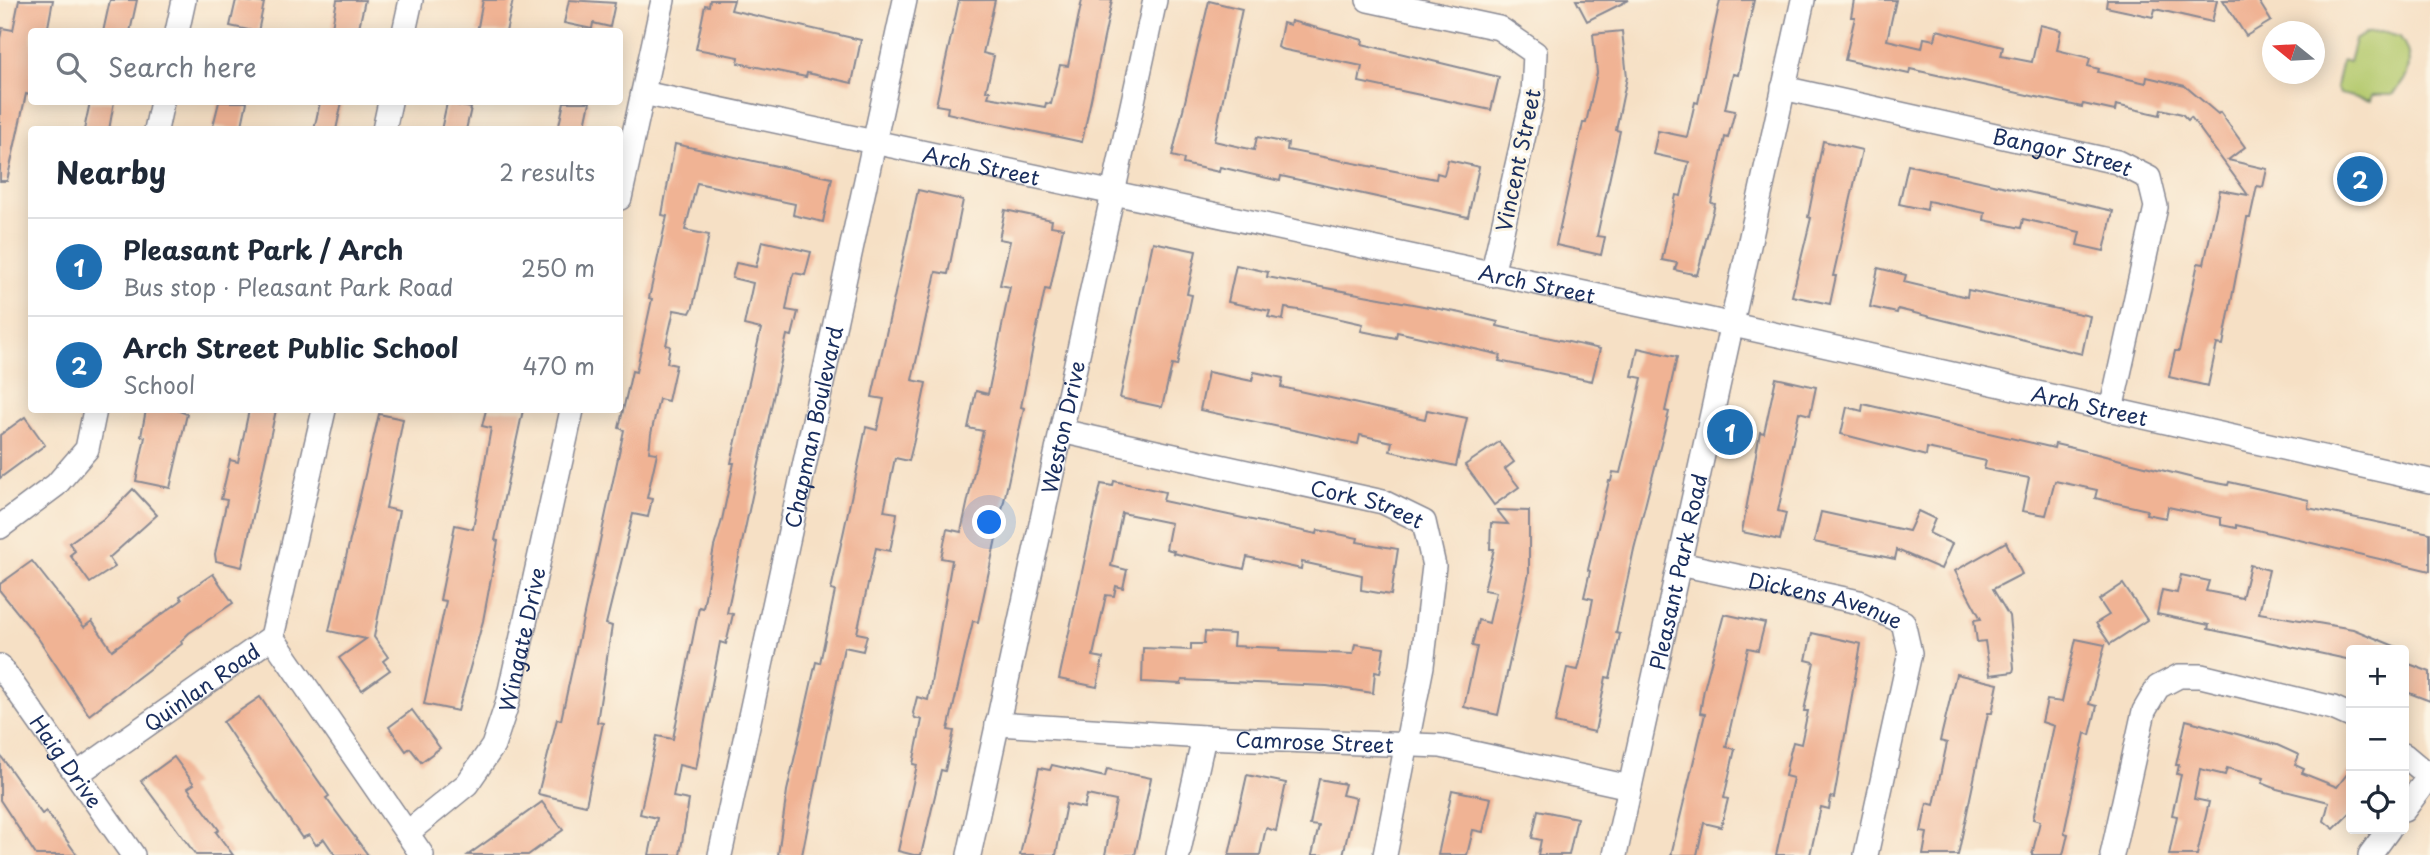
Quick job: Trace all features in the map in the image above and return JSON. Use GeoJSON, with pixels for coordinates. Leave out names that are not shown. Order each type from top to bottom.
{"type":"FeatureCollection","features":[{"type":"Feature","properties":{"kind":"street"},"geometry":{"type":"LineString","coordinates":[[178,28],[184,0]]}},
{"type":"Feature","properties":{"kind":"street"},"geometry":{"type":"LineString","coordinates":[[405,28],[411,0]]}},
{"type":"Feature","properties":{"kind":"street"},"geometry":{"type":"LineString","coordinates":[[623,184],[663,0]]}},
{"type":"Feature","properties":{"kind":"street","name":"Chapman Boulevard"},"geometry":{"type":"LineString","coordinates":[[720,855],[905,0]]}},
{"type":"Feature","properties":{"kind":"street","name":"Weston Drive"},"geometry":{"type":"LineString","coordinates":[[969,855],[1155,0]]}},
{"type":"Feature","properties":{"kind":"street","name":"Vincent Street"},"geometry":{"type":"LineString","coordinates":[[1368,0],[1499,28],[1535,53],[1534,95],[1492,275]]}},
{"type":"Feature","properties":{"kind":"street","name":"Pleasant Park Road"},"geometry":{"type":"LineString","coordinates":[[1615,855],[1803,0]]}},
{"type":"Feature","properties":{"kind":"street","name":"Bangor Street"},"geometry":{"type":"LineString","coordinates":[[1783,88],[2117,162],[2149,178],[2156,207],[2111,410]]}},
{"type":"Feature","properties":{"kind":"street","name":"Arch Street"},"geometry":{"type":"LineString","coordinates":[[643,93],[873,140],[1733,326],[2430,481]]}},
{"type":"Feature","properties":{"kind":"street"},"geometry":{"type":"LineString","coordinates":[[157,126],[161,105]]}},
{"type":"Feature","properties":{"kind":"street"},"geometry":{"type":"LineString","coordinates":[[385,126],[389,105]]}},
{"type":"Feature","properties":{"kind":"street"},"geometry":{"type":"LineString","coordinates":[[0,527],[56,485],[87,449],[94,413]]}},
{"type":"Feature","properties":{"kind":"street","name":"Quinlan Road"},"geometry":{"type":"LineString","coordinates":[[77,774],[272,637],[323,413]]}},
{"type":"Feature","properties":{"kind":"street","name":"Wingate Drive"},"geometry":{"type":"LineString","coordinates":[[407,833],[467,784],[493,746],[507,704],[571,413]]}},
{"type":"Feature","properties":{"kind":"street","name":"Cork Street"},"geometry":{"type":"LineString","coordinates":[[1061,431],[1383,502],[1424,522],[1434,566],[1422,666],[1409,743],[1385,855]]}},
{"type":"Feature","properties":{"kind":"street","name":"Dickens Avenue"},"geometry":{"type":"LineString","coordinates":[[1680,564],[1859,602],[1903,622],[1910,653],[1866,855]]}},
{"type":"Feature","properties":{"kind":"street"},"geometry":{"type":"LineString","coordinates":[[272,637],[422,855]]}},
{"type":"Feature","properties":{"kind":"street","name":"Haig Drive"},"geometry":{"type":"LineString","coordinates":[[0,666],[133,855]]}},
{"type":"Feature","properties":{"kind":"street"},"geometry":{"type":"LineString","coordinates":[[2112,855],[2144,711],[2158,687],[2179,676],[2202,677],[2333,708],[2346,714]]}},
{"type":"Feature","properties":{"kind":"street","name":"Camrose Street"},"geometry":{"type":"LineString","coordinates":[[997,724],[1204,737],[1441,746],[1630,787]]}},
{"type":"Feature","properties":{"kind":"street"},"geometry":{"type":"LineString","coordinates":[[1178,855],[1204,737]]}},
{"type":"Feature","properties":{"kind":"street"},"geometry":{"type":"LineString","coordinates":[[2409,759],[2430,775],[2409,803]]}},
{"type":"Feature","properties":{"kind":"street"},"geometry":{"type":"LineString","coordinates":[[2370,855],[2385,834]]}},
{"type":"Feature","properties":{"kind":"green space"},"geometry":{"type":"Polygon","coordinates":[[[2382,32],[2400,37],[2408,52],[2409,67],[2403,81],[2392,95],[2372,95],[2370,101],[2340,94],[2336,87],[2342,60],[2349,62],[2355,40],[2366,33],[2382,32]]]}},
{"type":"Feature","properties":{"kind":"building"},"geometry":{"type":"Polygon","coordinates":[[[19,0],[53,0],[48,28],[28,28],[28,94],[7,181],[0,181],[0,39],[2,28],[13,30],[19,0]]]}},
{"type":"Feature","properties":{"kind":"building"},"geometry":{"type":"Polygon","coordinates":[[[110,0],[137,0],[131,28],[104,28],[110,0]]]}},
{"type":"Feature","properties":{"kind":"building"},"geometry":{"type":"Polygon","coordinates":[[[236,0],[264,3],[259,28],[230,26],[236,0]]]}},
{"type":"Feature","properties":{"kind":"building"},"geometry":{"type":"Polygon","coordinates":[[[337,0],[365,0],[359,28],[332,28],[337,0]]]}},
{"type":"Feature","properties":{"kind":"building"},"geometry":{"type":"Polygon","coordinates":[[[483,0],[513,0],[507,28],[478,28],[483,0]]]}},
{"type":"Feature","properties":{"kind":"building"},"geometry":{"type":"Polygon","coordinates":[[[569,0],[615,3],[610,27],[593,23],[592,28],[587,28],[564,23],[569,0]]]}},
{"type":"Feature","properties":{"kind":"building"},"geometry":{"type":"Polygon","coordinates":[[[710,0],[734,0],[731,10],[861,40],[852,83],[738,63],[739,57],[696,49],[705,5],[709,6],[710,0]]]}},
{"type":"Feature","properties":{"kind":"building"},"geometry":{"type":"Polygon","coordinates":[[[959,0],[995,0],[983,53],[994,56],[986,91],[990,91],[988,97],[1045,107],[1046,103],[1051,104],[1060,65],[1068,66],[1082,0],[1112,0],[1082,142],[947,113],[948,107],[936,105],[959,0]]]}},
{"type":"Feature","properties":{"kind":"building"},"geometry":{"type":"Polygon","coordinates":[[[1576,0],[1629,0],[1587,21],[1576,0]]]}},
{"type":"Feature","properties":{"kind":"building"},"geometry":{"type":"Polygon","coordinates":[[[1720,0],[1754,0],[1738,75],[1733,74],[1725,109],[1735,111],[1728,138],[1725,137],[1711,203],[1715,204],[1697,275],[1675,270],[1677,263],[1662,260],[1676,195],[1681,196],[1689,162],[1653,154],[1658,131],[1687,137],[1695,102],[1698,103],[1720,0]]]}},
{"type":"Feature","properties":{"kind":"building"},"geometry":{"type":"Polygon","coordinates":[[[1854,0],[1896,0],[1887,40],[1922,48],[1924,38],[1935,40],[1937,30],[2003,47],[2001,56],[2032,62],[2040,25],[2061,30],[2057,50],[2090,58],[2088,66],[2099,69],[2098,72],[2146,83],[2147,77],[2185,86],[2218,114],[2220,112],[2245,147],[2228,160],[2267,169],[2263,187],[2257,186],[2250,218],[2247,218],[2223,345],[2217,344],[2208,386],[2169,377],[2175,351],[2179,351],[2198,263],[2204,264],[2220,190],[2248,195],[2191,117],[2188,120],[2182,114],[2161,109],[2160,115],[2116,105],[2115,111],[2083,104],[2082,107],[1910,69],[1909,74],[1845,60],[1855,17],[1851,17],[1854,0]]]}},
{"type":"Feature","properties":{"kind":"building"},"geometry":{"type":"Polygon","coordinates":[[[2107,0],[2217,0],[2212,22],[2155,9],[2153,17],[2106,7],[2107,0]]]}},
{"type":"Feature","properties":{"kind":"building"},"geometry":{"type":"Polygon","coordinates":[[[2223,0],[2258,0],[2271,21],[2262,21],[2262,26],[2246,36],[2223,0]]]}},
{"type":"Feature","properties":{"kind":"building"},"geometry":{"type":"Polygon","coordinates":[[[1209,1],[1242,9],[1214,141],[1254,150],[1257,137],[1288,143],[1287,150],[1436,179],[1437,173],[1444,175],[1448,160],[1479,167],[1468,217],[1281,176],[1280,181],[1220,167],[1219,172],[1183,164],[1184,159],[1172,156],[1209,1]]]}},
{"type":"Feature","properties":{"kind":"building"},"geometry":{"type":"Polygon","coordinates":[[[1291,21],[1363,40],[1362,44],[1499,77],[1491,110],[1359,82],[1362,66],[1281,49],[1278,47],[1283,23],[1290,25],[1291,21]]]}},
{"type":"Feature","properties":{"kind":"building"},"geometry":{"type":"Polygon","coordinates":[[[1622,31],[1627,77],[1616,130],[1620,131],[1597,236],[1605,237],[1601,255],[1556,245],[1597,73],[1593,34],[1622,31]]]}},
{"type":"Feature","properties":{"kind":"building"},"geometry":{"type":"Polygon","coordinates":[[[89,105],[113,105],[110,126],[85,126],[89,105]]]}},
{"type":"Feature","properties":{"kind":"building"},"geometry":{"type":"Polygon","coordinates":[[[218,105],[246,105],[242,126],[213,126],[218,105]]]}},
{"type":"Feature","properties":{"kind":"building"},"geometry":{"type":"Polygon","coordinates":[[[319,105],[341,105],[337,126],[315,126],[319,105]]]}},
{"type":"Feature","properties":{"kind":"building"},"geometry":{"type":"Polygon","coordinates":[[[447,105],[471,108],[467,126],[442,126],[447,105]]]}},
{"type":"Feature","properties":{"kind":"building"},"geometry":{"type":"Polygon","coordinates":[[[563,105],[589,105],[585,126],[559,126],[563,105]]]}},
{"type":"Feature","properties":{"kind":"building"},"geometry":{"type":"Polygon","coordinates":[[[1823,141],[1862,150],[1833,276],[1836,276],[1830,304],[1792,296],[1811,218],[1808,217],[1823,141]]]}},
{"type":"Feature","properties":{"kind":"building"},"geometry":{"type":"Polygon","coordinates":[[[675,144],[832,178],[823,222],[793,215],[795,204],[697,183],[685,230],[709,235],[693,307],[690,313],[674,310],[666,345],[670,346],[667,363],[676,365],[668,401],[659,399],[651,434],[649,452],[657,453],[647,498],[652,499],[648,517],[633,514],[606,624],[612,626],[597,722],[603,723],[586,805],[538,794],[557,719],[561,720],[624,430],[619,428],[632,371],[636,372],[652,299],[649,298],[667,216],[662,215],[675,144]]]}},
{"type":"Feature","properties":{"kind":"building"},"geometry":{"type":"Polygon","coordinates":[[[1908,165],[2113,211],[2104,251],[2077,245],[2080,232],[2023,219],[2021,228],[1984,220],[1985,213],[1928,201],[1927,210],[1899,204],[1908,165]]]}},
{"type":"Feature","properties":{"kind":"building"},"geometry":{"type":"Polygon","coordinates":[[[918,190],[963,200],[948,274],[936,272],[912,380],[926,383],[915,436],[909,461],[895,458],[884,511],[897,513],[896,521],[890,551],[876,548],[857,633],[867,635],[863,651],[844,647],[802,855],[778,855],[787,791],[816,662],[820,663],[835,591],[831,590],[866,427],[877,430],[884,399],[872,397],[918,190]]]}},
{"type":"Feature","properties":{"kind":"building"},"geometry":{"type":"Polygon","coordinates":[[[1005,210],[1052,220],[1051,226],[1063,228],[1050,290],[1045,289],[1021,407],[1024,408],[978,622],[973,621],[948,730],[954,731],[945,771],[941,770],[921,855],[914,855],[898,851],[917,765],[913,764],[922,720],[915,718],[913,713],[917,697],[928,700],[952,560],[941,558],[947,529],[961,532],[983,431],[968,428],[976,391],[988,394],[1010,287],[1000,285],[1010,241],[999,239],[1005,210]]]}},
{"type":"Feature","properties":{"kind":"building"},"geometry":{"type":"Polygon","coordinates":[[[762,241],[811,252],[805,275],[794,273],[792,278],[786,310],[798,312],[792,336],[787,335],[778,375],[727,613],[733,614],[726,644],[720,642],[696,769],[679,765],[673,797],[689,800],[680,855],[649,855],[657,818],[640,814],[657,736],[673,739],[699,607],[703,608],[761,329],[744,325],[753,283],[732,278],[736,263],[756,267],[762,241]]]}},
{"type":"Feature","properties":{"kind":"building"},"geometry":{"type":"Polygon","coordinates":[[[1153,242],[1196,251],[1187,294],[1192,295],[1177,366],[1172,365],[1162,407],[1120,398],[1153,242]]]}},
{"type":"Feature","properties":{"kind":"building"},"geometry":{"type":"Polygon","coordinates":[[[1236,265],[1268,272],[1267,277],[1461,313],[1498,322],[1497,326],[1600,349],[1592,381],[1499,361],[1501,355],[1397,332],[1396,338],[1361,331],[1363,324],[1305,311],[1285,308],[1283,320],[1268,317],[1270,311],[1228,302],[1236,265]]]}},
{"type":"Feature","properties":{"kind":"building"},"geometry":{"type":"Polygon","coordinates":[[[1878,268],[1906,275],[1904,282],[1967,297],[1968,290],[2090,316],[2082,354],[1898,309],[1897,313],[1870,307],[1878,268]]]}},
{"type":"Feature","properties":{"kind":"building"},"geometry":{"type":"Polygon","coordinates":[[[1638,348],[1677,357],[1665,411],[1669,412],[1634,549],[1616,633],[1620,634],[1616,654],[1610,678],[1606,677],[1595,732],[1555,723],[1567,668],[1578,670],[1583,650],[1593,599],[1584,597],[1590,571],[1588,570],[1609,481],[1613,472],[1620,473],[1630,432],[1642,378],[1632,376],[1638,348]]]}},
{"type":"Feature","properties":{"kind":"building"},"geometry":{"type":"Polygon","coordinates":[[[1208,372],[1252,381],[1254,372],[1283,378],[1281,387],[1425,419],[1427,410],[1467,418],[1456,466],[1390,451],[1392,442],[1360,435],[1358,444],[1200,410],[1208,372]]]}},
{"type":"Feature","properties":{"kind":"building"},"geometry":{"type":"Polygon","coordinates":[[[1776,378],[1816,387],[1810,415],[1799,412],[1778,511],[1786,513],[1780,540],[1742,532],[1760,432],[1764,433],[1776,378]]]}},
{"type":"Feature","properties":{"kind":"building"},"geometry":{"type":"Polygon","coordinates":[[[1863,404],[2054,448],[2055,444],[2201,480],[2228,485],[2229,482],[2309,500],[2308,508],[2430,533],[2430,571],[2236,525],[2236,528],[2221,525],[2221,518],[2168,507],[2166,518],[2146,514],[2147,510],[2095,498],[2097,490],[2055,481],[2046,515],[2022,511],[2029,478],[1984,469],[1986,461],[1927,448],[1926,456],[1841,434],[1847,407],[1862,411],[1863,404]]]}},
{"type":"Feature","properties":{"kind":"building"},"geometry":{"type":"Polygon","coordinates":[[[145,413],[187,414],[170,488],[136,481],[145,437],[141,436],[145,413]]]}},
{"type":"Feature","properties":{"kind":"building"},"geometry":{"type":"Polygon","coordinates":[[[248,413],[275,413],[242,567],[216,561],[215,554],[227,500],[221,499],[230,460],[238,462],[248,413]]]}},
{"type":"Feature","properties":{"kind":"building"},"geometry":{"type":"Polygon","coordinates":[[[485,413],[522,413],[495,540],[498,541],[483,621],[458,711],[424,704],[446,601],[440,600],[455,525],[473,529],[491,428],[482,426],[485,413]]]}},
{"type":"Feature","properties":{"kind":"building"},"geometry":{"type":"Polygon","coordinates":[[[379,414],[403,419],[386,508],[399,511],[374,637],[388,657],[383,661],[390,670],[362,690],[339,658],[366,639],[329,631],[379,414]]]}},
{"type":"Feature","properties":{"kind":"building"},"geometry":{"type":"Polygon","coordinates":[[[25,417],[45,445],[0,478],[0,435],[25,417]]]}},
{"type":"Feature","properties":{"kind":"building"},"geometry":{"type":"Polygon","coordinates":[[[1499,442],[1514,462],[1505,469],[1519,487],[1494,505],[1465,465],[1499,442]]]}},
{"type":"Feature","properties":{"kind":"building"},"geometry":{"type":"Polygon","coordinates":[[[1114,481],[1165,492],[1163,501],[1317,534],[1318,530],[1358,538],[1357,542],[1398,549],[1391,595],[1361,590],[1362,575],[1302,562],[1301,569],[1247,557],[1244,569],[1173,553],[1174,551],[1166,549],[1171,523],[1122,513],[1111,566],[1127,570],[1123,588],[1116,586],[1114,596],[1106,595],[1093,656],[1103,658],[1097,687],[1059,679],[1101,484],[1113,486],[1114,481]]]}},
{"type":"Feature","properties":{"kind":"building"},"geometry":{"type":"Polygon","coordinates":[[[133,489],[157,515],[109,558],[115,567],[90,583],[70,555],[75,551],[69,543],[106,517],[133,489]]]}},
{"type":"Feature","properties":{"kind":"building"},"geometry":{"type":"Polygon","coordinates":[[[1497,510],[1529,511],[1529,573],[1498,715],[1464,707],[1477,647],[1472,646],[1478,620],[1489,623],[1496,592],[1484,590],[1494,549],[1490,549],[1491,523],[1508,524],[1497,510]]]}},
{"type":"Feature","properties":{"kind":"building"},"geometry":{"type":"Polygon","coordinates":[[[1918,511],[1935,519],[1929,533],[1952,544],[1941,569],[1897,550],[1895,559],[1814,542],[1821,512],[1909,531],[1918,511]]]}},
{"type":"Feature","properties":{"kind":"building"},"geometry":{"type":"Polygon","coordinates":[[[2006,542],[2022,574],[1993,589],[2009,616],[2014,668],[2013,672],[1990,675],[1985,641],[1977,642],[1974,620],[1981,619],[1955,571],[2006,542]]]}},
{"type":"Feature","properties":{"kind":"building"},"geometry":{"type":"Polygon","coordinates":[[[32,561],[84,627],[92,621],[112,650],[182,600],[180,596],[213,574],[233,603],[189,633],[181,641],[182,644],[89,715],[38,638],[0,591],[0,584],[32,561]]]}},
{"type":"Feature","properties":{"kind":"building"},"geometry":{"type":"Polygon","coordinates":[[[2250,565],[2269,570],[2259,613],[2353,629],[2392,645],[2346,645],[2346,659],[2208,629],[2209,625],[2157,614],[2162,590],[2177,593],[2181,575],[2209,581],[2206,591],[2242,598],[2250,565]]]}},
{"type":"Feature","properties":{"kind":"building"},"geometry":{"type":"Polygon","coordinates":[[[2123,584],[2147,620],[2110,644],[2096,623],[2109,615],[2099,600],[2123,584]]]}},
{"type":"Feature","properties":{"kind":"building"},"geometry":{"type":"Polygon","coordinates":[[[1724,614],[1765,623],[1758,650],[1748,648],[1726,747],[1735,749],[1724,798],[1728,799],[1721,827],[1704,823],[1697,855],[1671,855],[1705,714],[1700,713],[1704,689],[1724,614]]]}},
{"type":"Feature","properties":{"kind":"building"},"geometry":{"type":"Polygon","coordinates":[[[1205,632],[1234,634],[1233,646],[1280,648],[1279,651],[1353,654],[1355,644],[1384,648],[1380,673],[1375,672],[1373,693],[1327,686],[1182,680],[1181,684],[1142,682],[1143,648],[1191,650],[1191,644],[1204,644],[1205,632]]]}},
{"type":"Feature","properties":{"kind":"building"},"geometry":{"type":"Polygon","coordinates":[[[1812,633],[1861,644],[1834,798],[1831,797],[1829,809],[1821,807],[1810,855],[1776,855],[1793,778],[1785,776],[1788,761],[1793,742],[1801,744],[1808,711],[1804,711],[1814,662],[1806,660],[1812,633]]]}},
{"type":"Feature","properties":{"kind":"building"},"geometry":{"type":"Polygon","coordinates":[[[2076,639],[2105,645],[2089,704],[2097,706],[2090,735],[2085,733],[2064,833],[2068,834],[2063,855],[2032,855],[2040,821],[2033,819],[2054,726],[2042,722],[2047,700],[2062,702],[2076,639]]]}},
{"type":"Feature","properties":{"kind":"building"},"geometry":{"type":"Polygon","coordinates":[[[2409,664],[2430,672],[2430,701],[2409,693],[2409,664]]]}},
{"type":"Feature","properties":{"kind":"building"},"geometry":{"type":"Polygon","coordinates":[[[1956,674],[1998,684],[1992,713],[1988,713],[1958,855],[1923,855],[1927,833],[1921,832],[1927,803],[1934,805],[1947,743],[1940,741],[1956,674]]]}},
{"type":"Feature","properties":{"kind":"building"},"geometry":{"type":"Polygon","coordinates":[[[260,697],[329,796],[326,798],[368,855],[335,855],[324,839],[316,845],[309,835],[302,838],[249,761],[223,722],[260,697]]]}},
{"type":"Feature","properties":{"kind":"building"},"geometry":{"type":"Polygon","coordinates":[[[412,710],[440,748],[421,762],[410,748],[406,751],[389,727],[412,710]]]}},
{"type":"Feature","properties":{"kind":"building"},"geometry":{"type":"Polygon","coordinates":[[[2186,720],[2277,745],[2299,755],[2295,765],[2304,769],[2302,773],[2337,787],[2346,775],[2346,817],[2334,829],[2324,821],[2329,802],[2277,789],[2262,783],[2264,778],[2227,768],[2225,775],[2200,769],[2194,799],[2209,802],[2197,855],[2169,855],[2177,816],[2172,815],[2181,775],[2177,774],[2179,765],[2176,765],[2186,720]]]}},
{"type":"Feature","properties":{"kind":"building"},"geometry":{"type":"Polygon","coordinates":[[[0,755],[42,814],[46,811],[77,855],[36,855],[0,800],[0,755]]]}},
{"type":"Feature","properties":{"kind":"building"},"geometry":{"type":"Polygon","coordinates":[[[174,757],[194,784],[188,788],[219,830],[216,832],[233,855],[196,855],[141,781],[174,757]]]}},
{"type":"Feature","properties":{"kind":"building"},"geometry":{"type":"Polygon","coordinates":[[[1052,765],[1105,777],[1107,769],[1151,778],[1135,855],[1105,855],[1116,801],[1087,795],[1084,808],[1066,804],[1056,855],[1020,855],[1039,768],[1050,770],[1052,765]]]}},
{"type":"Feature","properties":{"kind":"building"},"geometry":{"type":"Polygon","coordinates":[[[1247,775],[1286,783],[1276,831],[1266,828],[1260,855],[1229,855],[1247,775]]]}},
{"type":"Feature","properties":{"kind":"building"},"geometry":{"type":"Polygon","coordinates":[[[1319,779],[1345,784],[1342,795],[1356,798],[1343,855],[1312,855],[1319,826],[1310,825],[1319,779]]]}},
{"type":"Feature","properties":{"kind":"building"},"geometry":{"type":"Polygon","coordinates":[[[1452,790],[1491,798],[1483,832],[1473,830],[1467,855],[1438,855],[1452,790]]]}},
{"type":"Feature","properties":{"kind":"building"},"geometry":{"type":"Polygon","coordinates":[[[542,802],[563,830],[528,855],[468,855],[542,802]]]}},
{"type":"Feature","properties":{"kind":"building"},"geometry":{"type":"Polygon","coordinates":[[[1538,810],[1577,818],[1569,855],[1538,855],[1541,840],[1532,838],[1538,810]]]}},
{"type":"Feature","properties":{"kind":"place","name":"Arch Street Public School"},"geometry":{"type":"Point","coordinates":[2360,179]}},
{"type":"Feature","properties":{"kind":"place","name":"Pleasant Park / Arch"},"geometry":{"type":"Point","coordinates":[1730,432]}}]}
